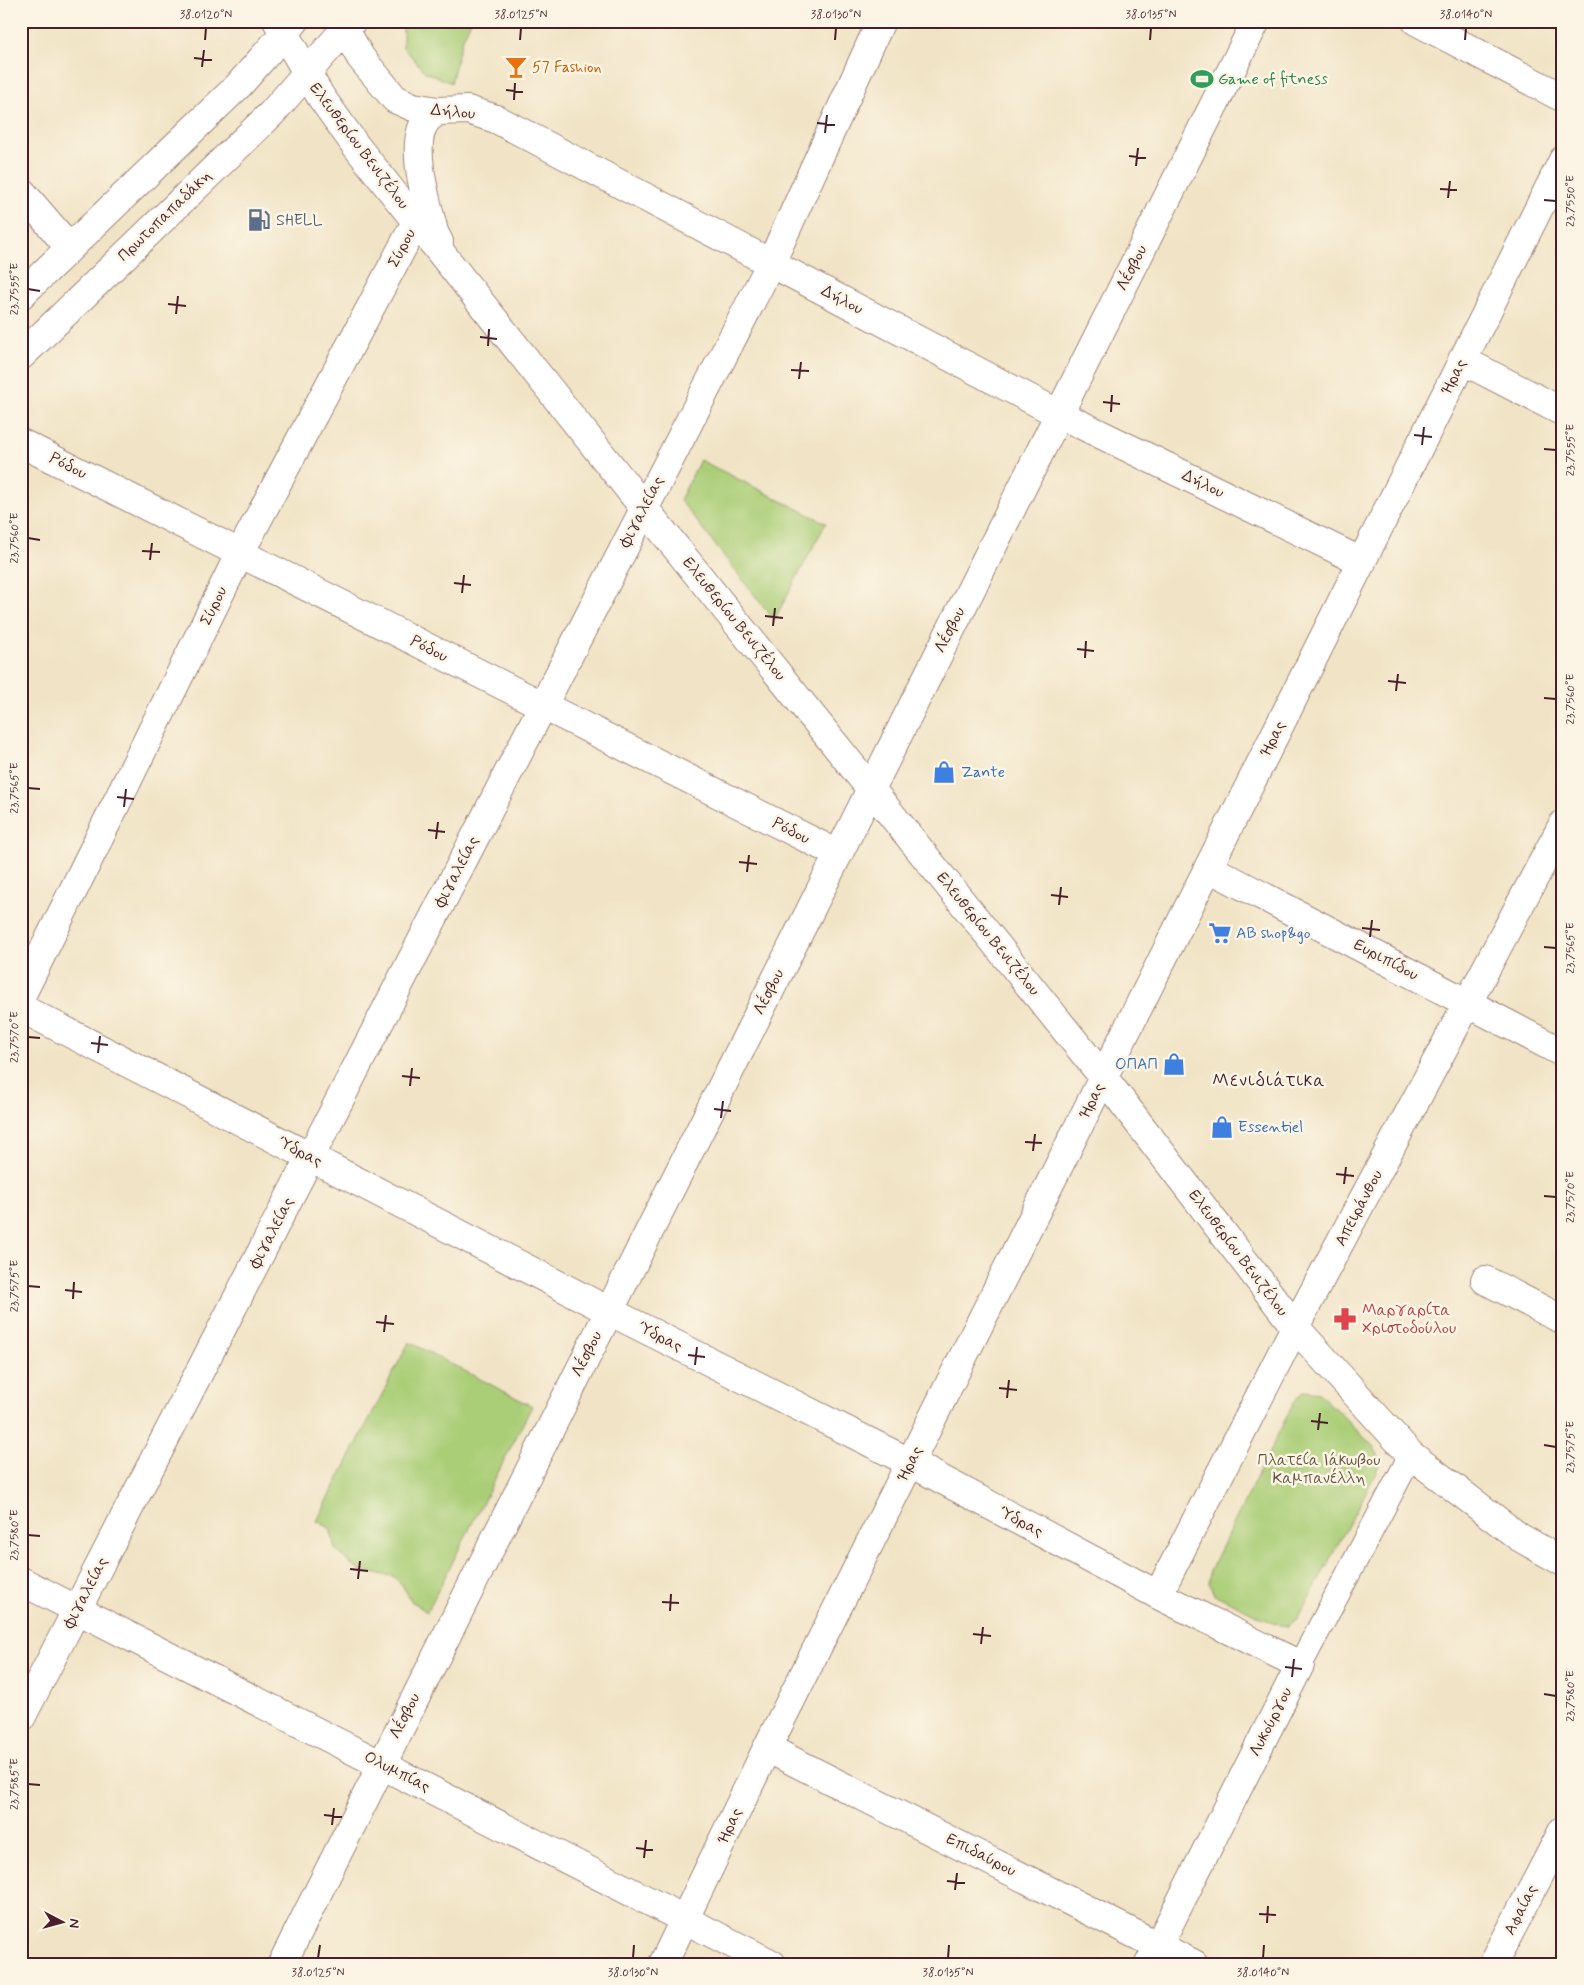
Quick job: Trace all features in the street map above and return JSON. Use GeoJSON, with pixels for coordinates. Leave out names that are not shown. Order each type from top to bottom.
{"type":"FeatureCollection","features":[{"type":"Feature","properties":{"kind":"street","name":"Φιγαλείας"},"geometry":{"type":"LineString","coordinates":[[21,1718],[771,263],[881,21]]}},
{"type":"Feature","properties":{"kind":"street","name":"Λέσβου"},"geometry":{"type":"LineString","coordinates":[[282,1964],[1256,21]]}},
{"type":"Feature","properties":{"kind":"street"},"geometry":{"type":"LineString","coordinates":[[1416,21],[1563,98]]}},
{"type":"Feature","properties":{"kind":"street","name":"Δήλου"},"geometry":{"type":"LineString","coordinates":[[345,24],[361,58],[395,99],[413,107],[438,111],[468,110],[496,119],[1059,414],[1362,562]]}},
{"type":"Feature","properties":{"kind":"street","name":"Πρωτοπαπαδάκη"},"geometry":{"type":"LineString","coordinates":[[21,356],[272,113],[306,74],[345,24]]}},
{"type":"Feature","properties":{"kind":"street"},"geometry":{"type":"LineString","coordinates":[[21,295],[239,85],[286,26],[306,74]]}},
{"type":"Feature","properties":{"kind":"street","name":"Ελευθερίου Βενιζέλου"},"geometry":{"type":"LineString","coordinates":[[306,74],[356,146],[644,508],[1104,1078],[1295,1327],[1412,1455],[1519,1537],[1563,1562]]}},
{"type":"Feature","properties":{"kind":"street","name":"Ελευθερίου Βενιζέλου"},"geometry":{"type":"LineString","coordinates":[[438,111],[425,122],[418,143],[419,167],[434,232],[451,266]]}},
{"type":"Feature","properties":{"kind":"street","name":"Ήρας"},"geometry":{"type":"LineString","coordinates":[[663,1964],[767,1748],[1563,160]]}},
{"type":"Feature","properties":{"kind":"street"},"geometry":{"type":"LineString","coordinates":[[21,191],[69,247]]}},
{"type":"Feature","properties":{"kind":"street","name":"Σύρου"},"geometry":{"type":"LineString","coordinates":[[21,996],[240,553],[416,222]]}},
{"type":"Feature","properties":{"kind":"street"},"geometry":{"type":"LineString","coordinates":[[1462,360],[1563,412]]}},
{"type":"Feature","properties":{"kind":"street","name":"Ρόδου"},"geometry":{"type":"LineString","coordinates":[[21,443],[838,854]]}},
{"type":"Feature","properties":{"kind":"street","name":"Απειράνθου"},"geometry":{"type":"LineString","coordinates":[[1158,1595],[1295,1327],[1563,824]]}},
{"type":"Feature","properties":{"kind":"street","name":"Ευριπίδου"},"geometry":{"type":"LineString","coordinates":[[1209,868],[1563,1053]]}},
{"type":"Feature","properties":{"kind":"street","name":"Ύδρας"},"geometry":{"type":"LineString","coordinates":[[21,1008],[608,1311],[911,1463],[1158,1595],[1300,1665]]}},
{"type":"Feature","properties":{"kind":"street"},"geometry":{"type":"LineString","coordinates":[[1485,1280],[1563,1320]]}},
{"type":"Feature","properties":{"kind":"street","name":"Λυκούργου"},"geometry":{"type":"LineString","coordinates":[[1154,1954],[1300,1665],[1412,1455]]}},
{"type":"Feature","properties":{"kind":"street","name":"Ολυμπίας"},"geometry":{"type":"LineString","coordinates":[[21,1581],[772,1964]]}},
{"type":"Feature","properties":{"kind":"street","name":"Επιδαύρου"},"geometry":{"type":"LineString","coordinates":[[767,1748],[1154,1954],[1194,1964]]}},
{"type":"Feature","properties":{"kind":"street","name":"Αφαίας"},"geometry":{"type":"LineString","coordinates":[[1493,1964],[1563,1830]]}},
{"type":"Feature","properties":{"kind":"green space"},"geometry":{"type":"Polygon","coordinates":[[[403,21],[471,21],[461,43],[451,83],[425,72],[403,47],[403,21]]]}},
{"type":"Feature","properties":{"kind":"green space"},"geometry":{"type":"Polygon","coordinates":[[[700,460],[826,523],[774,620],[680,500],[700,460]]]}},
{"type":"Feature","properties":{"kind":"green space"},"geometry":{"type":"Polygon","coordinates":[[[409,1342],[532,1406],[427,1612],[412,1602],[402,1585],[393,1576],[361,1572],[345,1559],[335,1549],[330,1528],[317,1521],[409,1342]]]}},
{"type":"Feature","properties":{"kind":"green space","name":"Πλατεία Ιάκωβου Καμπανέλλη"},"geometry":{"type":"Polygon","coordinates":[[[1304,1391],[1319,1393],[1373,1446],[1381,1460],[1374,1477],[1298,1619],[1287,1626],[1275,1624],[1214,1594],[1209,1584],[1210,1571],[1294,1402],[1304,1391]]]}},
{"type":"Feature","properties":{"kind":"place","name":"57 Fashion"},"geometry":{"type":"Point","coordinates":[516,67]}},
{"type":"Feature","properties":{"kind":"place","name":"Game of fitness"},"geometry":{"type":"Point","coordinates":[1202,79]}},
{"type":"Feature","properties":{"kind":"place","name":"SHELL"},"geometry":{"type":"Point","coordinates":[259,220]}},
{"type":"Feature","properties":{"kind":"place","name":"Zante"},"geometry":{"type":"Point","coordinates":[944,772]}},
{"type":"Feature","properties":{"kind":"place","name":"AB shop&go"},"geometry":{"type":"Point","coordinates":[1220,933]}},
{"type":"Feature","properties":{"kind":"place","name":"ΟΠΑΠ"},"geometry":{"type":"Point","coordinates":[1174,1064]}},
{"type":"Feature","properties":{"kind":"place","name":"Essentiel"},"geometry":{"type":"Point","coordinates":[1222,1127]}},
{"type":"Feature","properties":{"kind":"place","name":"Μαργαρίτα Χριστοδούλου"},"geometry":{"type":"Point","coordinates":[1345,1319]}},
{"type":"Feature","properties":{"kind":"district","name":"Μενιδιάτικα"},"geometry":{"type":"Point","coordinates":[1269,1081]}}]}
